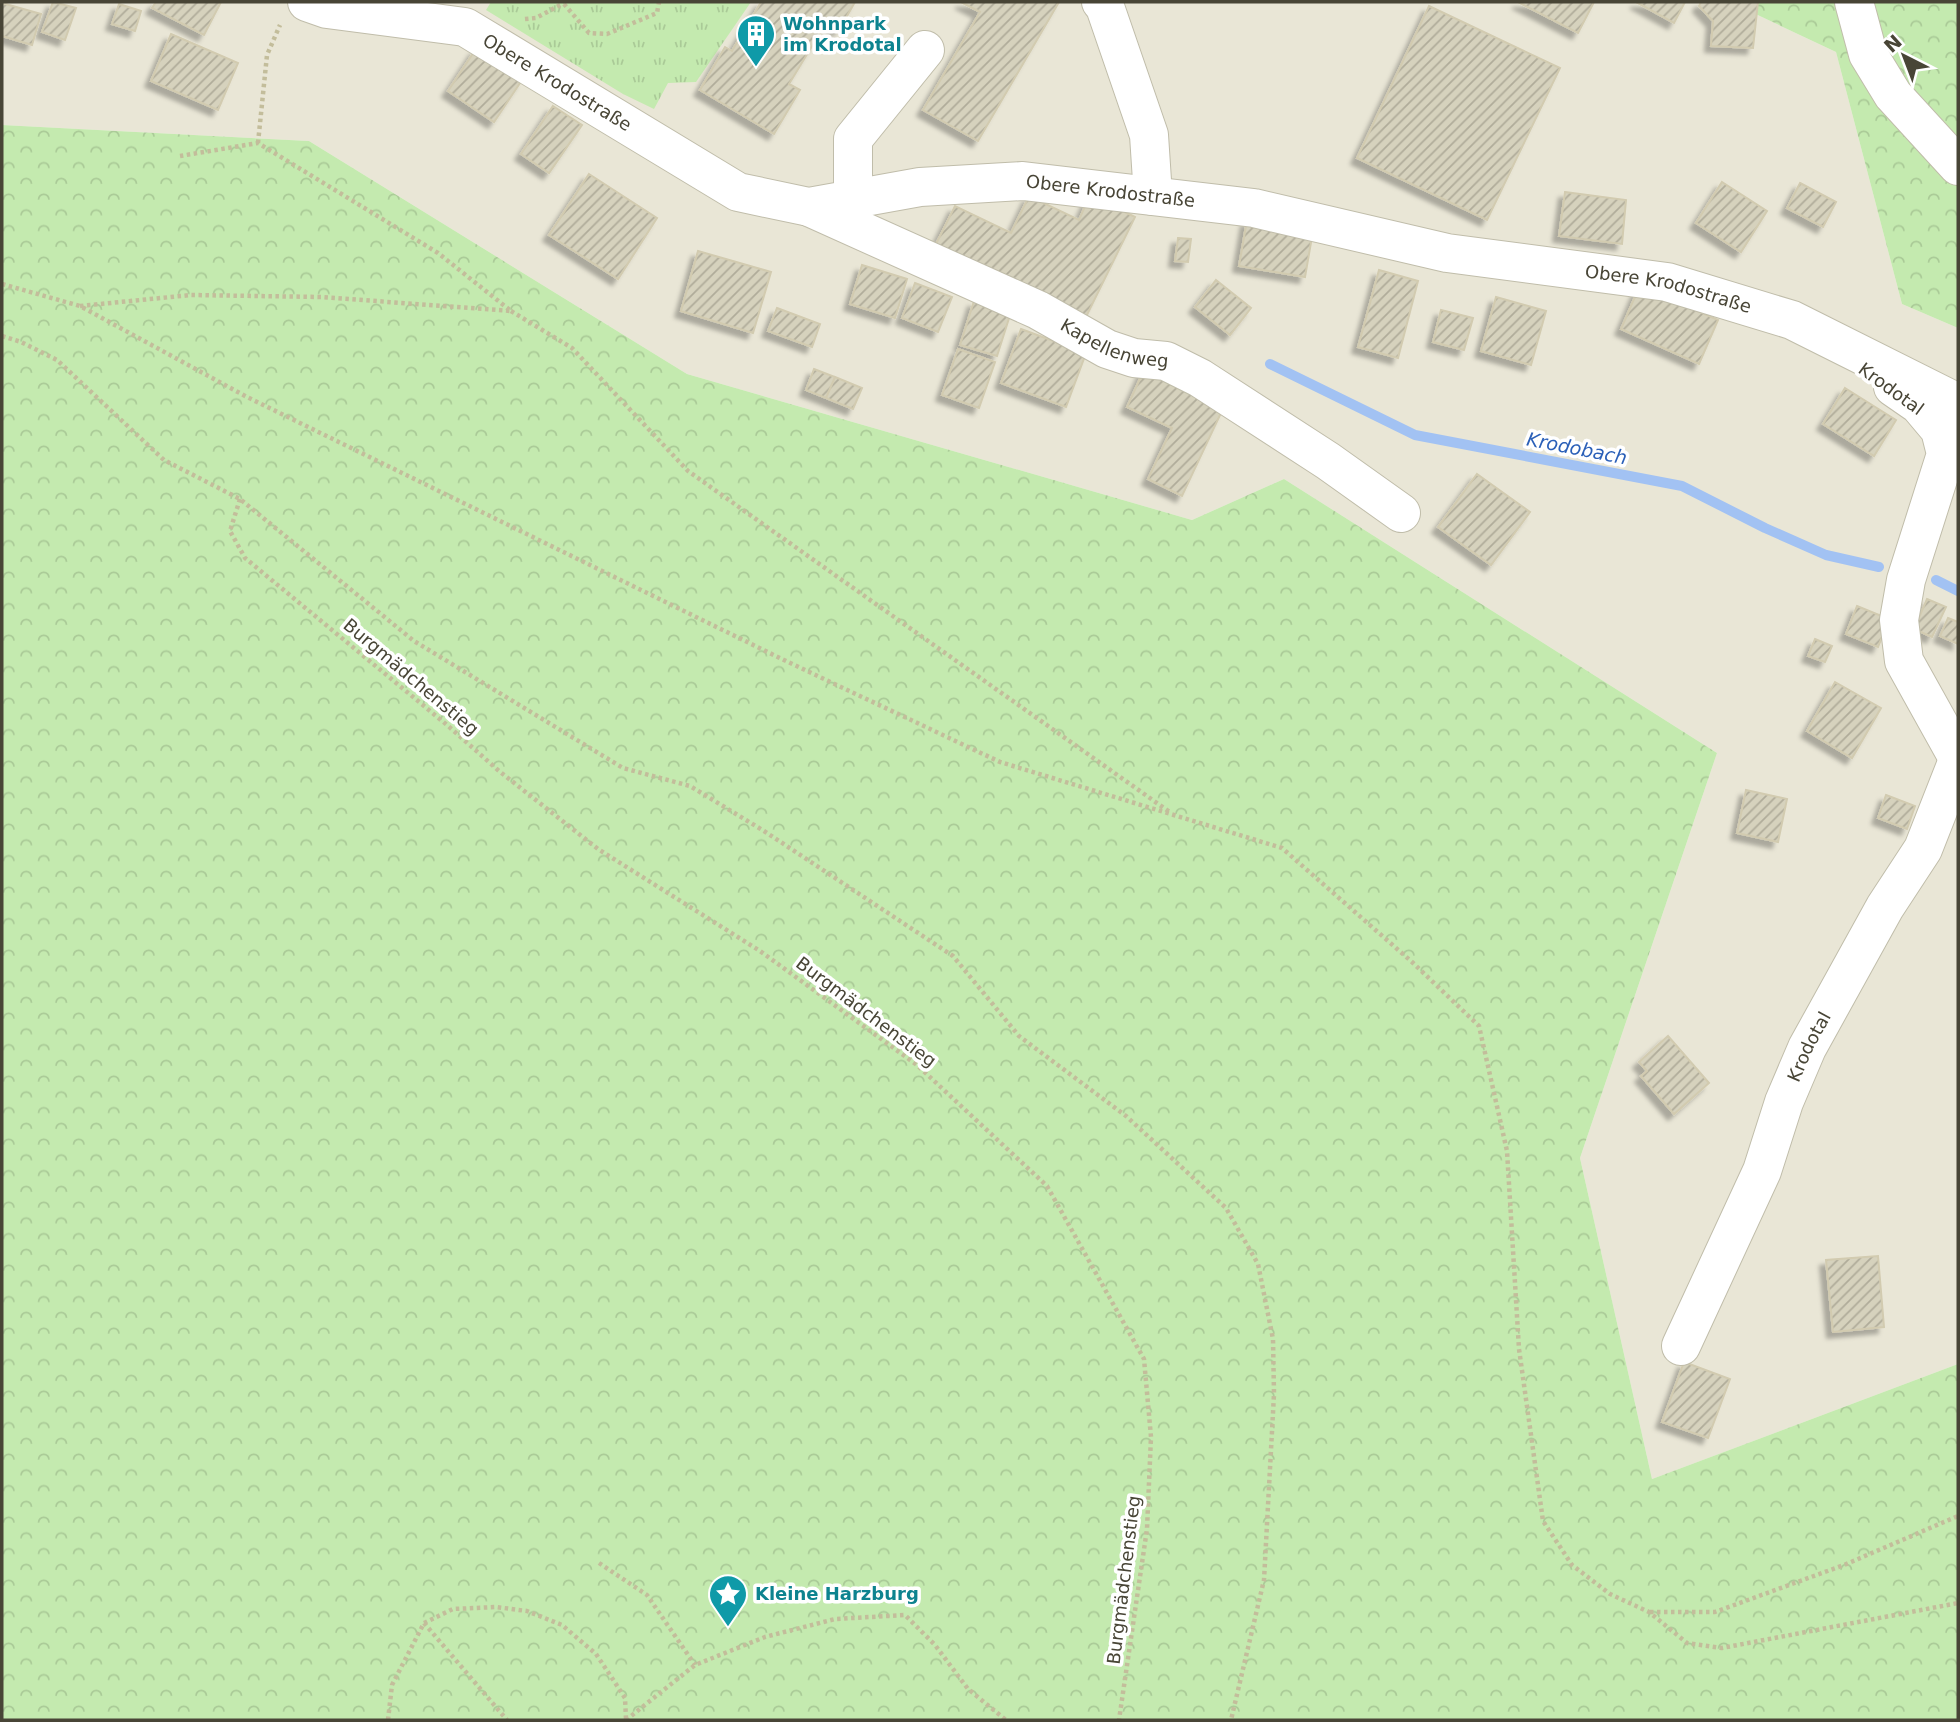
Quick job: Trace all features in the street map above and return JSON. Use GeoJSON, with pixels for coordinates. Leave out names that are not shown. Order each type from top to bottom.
{"type":"FeatureCollection","features":[{"type":"Feature","properties":{"kind":"street"},"geometry":{"type":"LineString","coordinates":[[1101,2],[1149,135],[1153,196]]}},
{"type":"Feature","properties":{"kind":"street"},"geometry":{"type":"LineString","coordinates":[[1854,2],[1868,54],[1893,95],[1958,166]]}},
{"type":"Feature","properties":{"kind":"street","name":"Obere Krodostraße"},"geometry":{"type":"LineString","coordinates":[[294,12],[327,9],[472,15],[738,192],[810,207],[920,187],[1023,181],[1254,208],[1447,253],[1667,282],[1792,320]]}},
{"type":"Feature","properties":{"kind":"street"},"geometry":{"type":"LineString","coordinates":[[853,199],[853,139],[925,50]]}},
{"type":"Feature","properties":{"kind":"street","name":"Kapellenweg"},"geometry":{"type":"LineString","coordinates":[[810,207],[1038,310],[1107,349],[1134,358],[1166,361],[1200,377],[1318,454],[1401,513]]}},
{"type":"Feature","properties":{"kind":"street"},"geometry":{"type":"LineString","coordinates":[[1792,320],[1958,403]]}},
{"type":"Feature","properties":{"kind":"street","name":"Krodotal"},"geometry":{"type":"LineString","coordinates":[[1681,1346],[1762,1171],[1783,1102],[1807,1048],[1884,909],[1923,849],[1958,759],[1904,661],[1899,620],[1906,580],[1946,454],[1940,429],[1919,405],[1792,320]]}},
{"type":"Feature","properties":{"kind":"path"},"geometry":{"type":"LineString","coordinates":[[564,2],[589,33],[607,34],[657,13],[659,2]]}},
{"type":"Feature","properties":{"kind":"path"},"geometry":{"type":"LineString","coordinates":[[258,143],[267,55],[294,12]]}},
{"type":"Feature","properties":{"kind":"path"},"geometry":{"type":"LineString","coordinates":[[180,156],[258,143],[438,253],[511,311],[572,348],[688,471],[1175,815]]}},
{"type":"Feature","properties":{"kind":"path"},"geometry":{"type":"LineString","coordinates":[[2,284],[79,306],[247,397],[788,663],[1000,762],[1282,848],[1412,962],[1479,1027],[1507,1152],[1519,1349],[1544,1521],[1572,1565],[1610,1594],[1649,1612],[1686,1643],[1721,1648],[1958,1603]]}},
{"type":"Feature","properties":{"kind":"path"},"geometry":{"type":"LineString","coordinates":[[79,306],[191,295],[308,297],[511,311]]}},
{"type":"Feature","properties":{"kind":"path"},"geometry":{"type":"LineString","coordinates":[[2,335],[57,360],[164,460],[240,499],[414,641],[623,768],[690,786],[764,831],[953,956],[1018,1036],[1126,1116],[1226,1208],[1258,1264],[1273,1339],[1275,1394],[1264,1580],[1231,1720]]}},
{"type":"Feature","properties":{"kind":"path","name":"Burgmädchenstieg"},"geometry":{"type":"LineString","coordinates":[[240,499],[230,531],[245,558],[499,771],[598,849],[760,951],[917,1065],[1047,1186],[1144,1359],[1151,1437],[1147,1529],[1119,1720]]}},
{"type":"Feature","properties":{"kind":"path"},"geometry":{"type":"LineString","coordinates":[[1649,1612],[1715,1612],[1844,1565],[1958,1516]]}},
{"type":"Feature","properties":{"kind":"path"},"geometry":{"type":"LineString","coordinates":[[599,1563],[646,1595],[695,1665]]}},
{"type":"Feature","properties":{"kind":"path"},"geometry":{"type":"LineString","coordinates":[[388,1720],[392,1685],[424,1623],[453,1609],[496,1607],[527,1611],[562,1625],[596,1654],[625,1698],[626,1720],[695,1665],[765,1637],[835,1619],[905,1615],[934,1645],[968,1689],[1006,1720]]}},
{"type":"Feature","properties":{"kind":"path"},"geometry":{"type":"LineString","coordinates":[[424,1623],[507,1720]]}},
{"type":"Feature","properties":{"kind":"shaded area"},"geometry":{"type":"Polygon","coordinates":[[[2,2],[1730,2],[1836,52],[1902,304],[1958,328],[1958,1364],[1652,1479],[1580,1158],[1717,753],[1284,479],[1192,520],[687,374],[309,141],[2,125],[2,2]]]}},
{"type":"Feature","properties":{"kind":"green space"},"geometry":{"type":"Polygon","coordinates":[[[491,2],[751,2],[696,82],[668,83],[654,109],[623,94],[486,10],[491,2]]]}},
{"type":"Feature","properties":{"kind":"green space"},"geometry":{"type":"Polygon","coordinates":[[[1730,2],[1958,2],[1958,328],[1902,304],[1836,52],[1730,2]]]}},
{"type":"Feature","properties":{"kind":"green space"},"geometry":{"type":"Polygon","coordinates":[[[2,125],[309,141],[687,374],[1192,520],[1284,479],[1717,753],[1580,1158],[1652,1479],[1958,1364],[1958,1720],[2,1720],[2,125]]]}},
{"type":"Feature","properties":{"kind":"building"},"geometry":{"type":"Polygon","coordinates":[[[53,2],[76,8],[65,40],[42,32],[53,2]]]}},
{"type":"Feature","properties":{"kind":"building"},"geometry":{"type":"Polygon","coordinates":[[[156,2],[221,2],[204,35],[152,8],[156,2]]]}},
{"type":"Feature","properties":{"kind":"building","name":"Wohnpark im Krodotal"},"geometry":{"type":"Polygon","coordinates":[[[761,2],[855,2],[839,30],[826,23],[789,84],[800,90],[774,134],[700,90],[725,47],[732,51],[761,2]]]}},
{"type":"Feature","properties":{"kind":"building"},"geometry":{"type":"Polygon","coordinates":[[[961,2],[1059,2],[978,141],[923,110],[980,12],[961,2]]]}},
{"type":"Feature","properties":{"kind":"building"},"geometry":{"type":"Polygon","coordinates":[[[1518,2],[1594,2],[1578,33],[1518,2]]]}},
{"type":"Feature","properties":{"kind":"building"},"geometry":{"type":"Polygon","coordinates":[[[1636,2],[1685,2],[1674,23],[1636,2]]]}},
{"type":"Feature","properties":{"kind":"building"},"geometry":{"type":"Polygon","coordinates":[[[1701,2],[1758,2],[1753,48],[1711,46],[1713,21],[1699,6],[1701,2]]]}},
{"type":"Feature","properties":{"kind":"building"},"geometry":{"type":"Polygon","coordinates":[[[2,3],[41,14],[32,45],[2,36],[2,3]]]}},
{"type":"Feature","properties":{"kind":"building"},"geometry":{"type":"Polygon","coordinates":[[[119,4],[141,11],[135,31],[112,24],[119,4]]]}},
{"type":"Feature","properties":{"kind":"building"},"geometry":{"type":"Polygon","coordinates":[[[1429,6],[1560,68],[1487,220],[1357,158],[1429,6]]]}},
{"type":"Feature","properties":{"kind":"building"},"geometry":{"type":"Polygon","coordinates":[[[171,34],[238,63],[218,110],[151,81],[171,34]]]}},
{"type":"Feature","properties":{"kind":"building"},"geometry":{"type":"Polygon","coordinates":[[[476,49],[522,80],[494,122],[448,91],[476,49]]]}},
{"type":"Feature","properties":{"kind":"building"},"geometry":{"type":"Polygon","coordinates":[[[553,106],[582,125],[549,173],[521,154],[553,106]]]}},
{"type":"Feature","properties":{"kind":"building"},"geometry":{"type":"Polygon","coordinates":[[[589,174],[657,218],[618,279],[549,235],[589,174]]]}},
{"type":"Feature","properties":{"kind":"building"},"geometry":{"type":"Polygon","coordinates":[[[1722,182],[1767,211],[1741,252],[1696,223],[1722,182]]]}},
{"type":"Feature","properties":{"kind":"building"},"geometry":{"type":"Polygon","coordinates":[[[1800,183],[1836,202],[1823,227],[1787,208],[1800,183]]]}},
{"type":"Feature","properties":{"kind":"building"},"geometry":{"type":"Polygon","coordinates":[[[1565,192],[1626,200],[1622,244],[1559,236],[1565,192]]]}},
{"type":"Feature","properties":{"kind":"building"},"geometry":{"type":"Polygon","coordinates":[[[1090,195],[1135,217],[1085,319],[935,246],[955,206],[1011,233],[1029,196],[1079,220],[1090,195]]]}},
{"type":"Feature","properties":{"kind":"building"},"geometry":{"type":"Polygon","coordinates":[[[1247,220],[1313,231],[1305,277],[1239,266],[1247,220]]]}},
{"type":"Feature","properties":{"kind":"building"},"geometry":{"type":"Polygon","coordinates":[[[1178,238],[1191,239],[1188,262],[1175,261],[1178,238]]]}},
{"type":"Feature","properties":{"kind":"building"},"geometry":{"type":"Polygon","coordinates":[[[698,251],[771,272],[753,333],[681,311],[698,251]]]}},
{"type":"Feature","properties":{"kind":"building"},"geometry":{"type":"Polygon","coordinates":[[[862,265],[907,279],[895,318],[850,304],[862,265]]]}},
{"type":"Feature","properties":{"kind":"building"},"geometry":{"type":"Polygon","coordinates":[[[1379,270],[1418,281],[1398,358],[1358,347],[1379,270]]]}},
{"type":"Feature","properties":{"kind":"building"},"geometry":{"type":"Polygon","coordinates":[[[1216,280],[1251,308],[1230,335],[1195,307],[1216,280]]]}},
{"type":"Feature","properties":{"kind":"building"},"geometry":{"type":"Polygon","coordinates":[[[915,283],[952,297],[938,332],[902,318],[915,283]]]}},
{"type":"Feature","properties":{"kind":"building"},"geometry":{"type":"Polygon","coordinates":[[[1640,285],[1718,320],[1699,364],[1621,329],[1640,285]]]}},
{"type":"Feature","properties":{"kind":"building"},"geometry":{"type":"Polygon","coordinates":[[[1496,297],[1546,311],[1531,365],[1481,351],[1496,297]]]}},
{"type":"Feature","properties":{"kind":"building"},"geometry":{"type":"Polygon","coordinates":[[[974,301],[1011,312],[997,356],[960,345],[974,301]]]}},
{"type":"Feature","properties":{"kind":"building"},"geometry":{"type":"Polygon","coordinates":[[[777,308],[820,324],[812,347],[768,331],[777,308]]]}},
{"type":"Feature","properties":{"kind":"building"},"geometry":{"type":"Polygon","coordinates":[[[1441,310],[1473,318],[1464,350],[1433,342],[1441,310]]]}},
{"type":"Feature","properties":{"kind":"building"},"geometry":{"type":"Polygon","coordinates":[[[1021,329],[1086,353],[1066,407],[1001,383],[1021,329]]]}},
{"type":"Feature","properties":{"kind":"building"},"geometry":{"type":"Polygon","coordinates":[[[958,349],[995,362],[979,408],[942,395],[958,349]]]}},
{"type":"Feature","properties":{"kind":"building"},"geometry":{"type":"Polygon","coordinates":[[[1148,361],[1228,398],[1182,496],[1148,479],[1172,428],[1127,407],[1148,361]]]}},
{"type":"Feature","properties":{"kind":"building"},"geometry":{"type":"Polygon","coordinates":[[[814,369],[835,377],[826,398],[806,390],[814,369]]]}},
{"type":"Feature","properties":{"kind":"building"},"geometry":{"type":"Polygon","coordinates":[[[835,377],[862,388],[853,409],[826,398],[835,377]]]}},
{"type":"Feature","properties":{"kind":"building"},"geometry":{"type":"Polygon","coordinates":[[[1845,388],[1896,420],[1874,456],[1823,424],[1845,388]]]}},
{"type":"Feature","properties":{"kind":"building"},"geometry":{"type":"Polygon","coordinates":[[[1477,474],[1530,512],[1491,565],[1438,527],[1477,474]]]}},
{"type":"Feature","properties":{"kind":"building"},"geometry":{"type":"Polygon","coordinates":[[[1927,599],[1946,607],[1932,637],[1914,629],[1927,599]]]}},
{"type":"Feature","properties":{"kind":"building"},"geometry":{"type":"Polygon","coordinates":[[[1857,606],[1889,619],[1878,647],[1846,634],[1857,606]]]}},
{"type":"Feature","properties":{"kind":"building"},"geometry":{"type":"Polygon","coordinates":[[[1948,618],[1958,622],[1958,644],[1940,636],[1948,618]]]}},
{"type":"Feature","properties":{"kind":"building"},"geometry":{"type":"Polygon","coordinates":[[[1815,639],[1832,646],[1825,662],[1808,656],[1815,639]]]}},
{"type":"Feature","properties":{"kind":"building"},"geometry":{"type":"Polygon","coordinates":[[[1835,682],[1881,708],[1852,758],[1807,731],[1835,682]]]}},
{"type":"Feature","properties":{"kind":"building"},"geometry":{"type":"Polygon","coordinates":[[[1746,790],[1787,799],[1778,842],[1737,833],[1746,790]]]}},
{"type":"Feature","properties":{"kind":"building"},"geometry":{"type":"Polygon","coordinates":[[[1886,795],[1915,806],[1907,829],[1878,818],[1886,795]]]}},
{"type":"Feature","properties":{"kind":"building"},"geometry":{"type":"Polygon","coordinates":[[[1668,1036],[1709,1083],[1674,1114],[1641,1076],[1647,1071],[1639,1062],[1668,1036]]]}},
{"type":"Feature","properties":{"kind":"building"},"geometry":{"type":"Polygon","coordinates":[[[1878,1256],[1884,1327],[1833,1332],[1826,1260],[1878,1256]]]}},
{"type":"Feature","properties":{"kind":"building"},"geometry":{"type":"Polygon","coordinates":[[[1684,1362],[1730,1379],[1708,1438],[1662,1422],[1684,1362]]]}},
{"type":"Feature","properties":{"kind":"waterway","name":"Krodobach"},"geometry":{"type":"LineString","coordinates":[[1270,364],[1415,435],[1682,486],[1826,555],[1879,567]]}},
{"type":"Feature","properties":{"kind":"waterway","name":"Krodobach"},"geometry":{"type":"LineString","coordinates":[[1936,580],[1958,591]]}},
{"type":"Feature","properties":{"kind":"place","name":"Wohnpark im Krodotal"},"geometry":{"type":"Point","coordinates":[756,68]}},
{"type":"Feature","properties":{"kind":"place","name":"Kleine Harzburg"},"geometry":{"type":"Point","coordinates":[728,1628]}}]}
